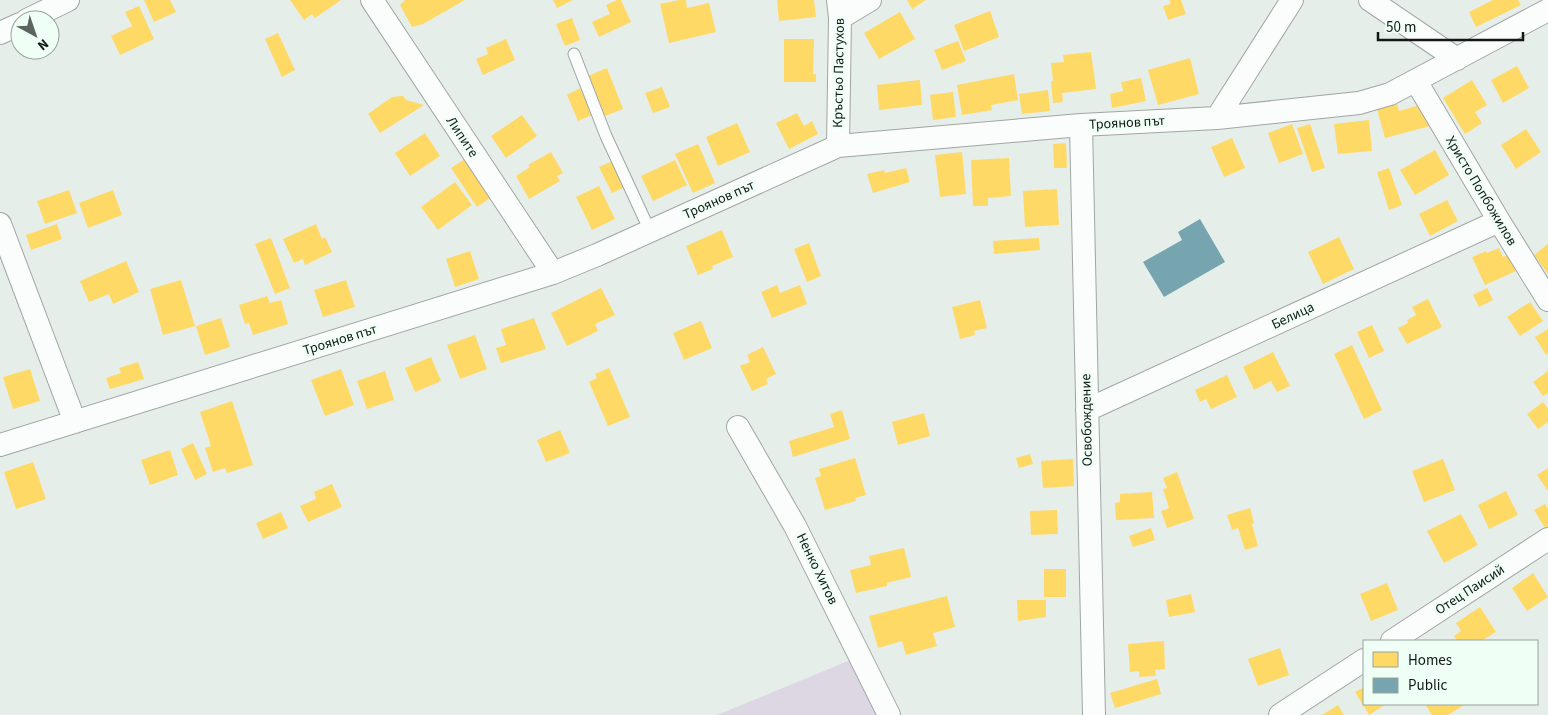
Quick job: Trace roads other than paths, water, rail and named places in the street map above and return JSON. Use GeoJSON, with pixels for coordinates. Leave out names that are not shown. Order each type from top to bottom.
{"type":"FeatureCollection","features":[{"type":"Feature","properties":{"kind":"street"},"geometry":{"type":"LineString","coordinates":[[48,10],[68,0]]}},
{"type":"Feature","properties":{"kind":"street","name":"Липите"},"geometry":{"type":"LineString","coordinates":[[372,0],[553,273]]}},
{"type":"Feature","properties":{"kind":"street"},"geometry":{"type":"LineString","coordinates":[[839,9],[870,0]]}},
{"type":"Feature","properties":{"kind":"street"},"geometry":{"type":"LineString","coordinates":[[1218,118],[1292,0]]}},
{"type":"Feature","properties":{"kind":"street"},"geometry":{"type":"LineString","coordinates":[[1370,0],[1457,59]]}},
{"type":"Feature","properties":{"kind":"street","name":"Кръстьо Пастухов"},"geometry":{"type":"LineString","coordinates":[[838,146],[839,9]]}},
{"type":"Feature","properties":{"kind":"street","name":"Троянов път"},"geometry":{"type":"LineString","coordinates":[[0,445],[553,273],[838,146],[1081,125],[1218,118],[1359,103],[1390,94],[1548,10]]}},
{"type":"Feature","properties":{"kind":"street","name":"Христо Попбожилов"},"geometry":{"type":"LineString","coordinates":[[1416,81],[1499,222],[1548,300]]}},
{"type":"Feature","properties":{"kind":"street","name":"Освобождение"},"geometry":{"type":"LineString","coordinates":[[1081,125],[1094,715]]}},
{"type":"Feature","properties":{"kind":"street","name":"Белица"},"geometry":{"type":"LineString","coordinates":[[1087,410],[1499,222]]}},
{"type":"Feature","properties":{"kind":"street"},"geometry":{"type":"LineString","coordinates":[[0,224],[75,422]]}},
{"type":"Feature","properties":{"kind":"street","name":"Ненко Хитов"},"geometry":{"type":"LineString","coordinates":[[738,427],[795,526],[889,715]]}},
{"type":"Feature","properties":{"kind":"street","name":"Отец Паисий"},"geometry":{"type":"LineString","coordinates":[[1394,640],[1548,539]]}},
{"type":"Feature","properties":{"kind":"street"},"geometry":{"type":"LineString","coordinates":[[1280,715],[1363,661]]}},
{"type":"Feature","properties":{"kind":"lane"},"geometry":{"type":"LineString","coordinates":[[574,54],[606,136],[650,231]]}}]}
